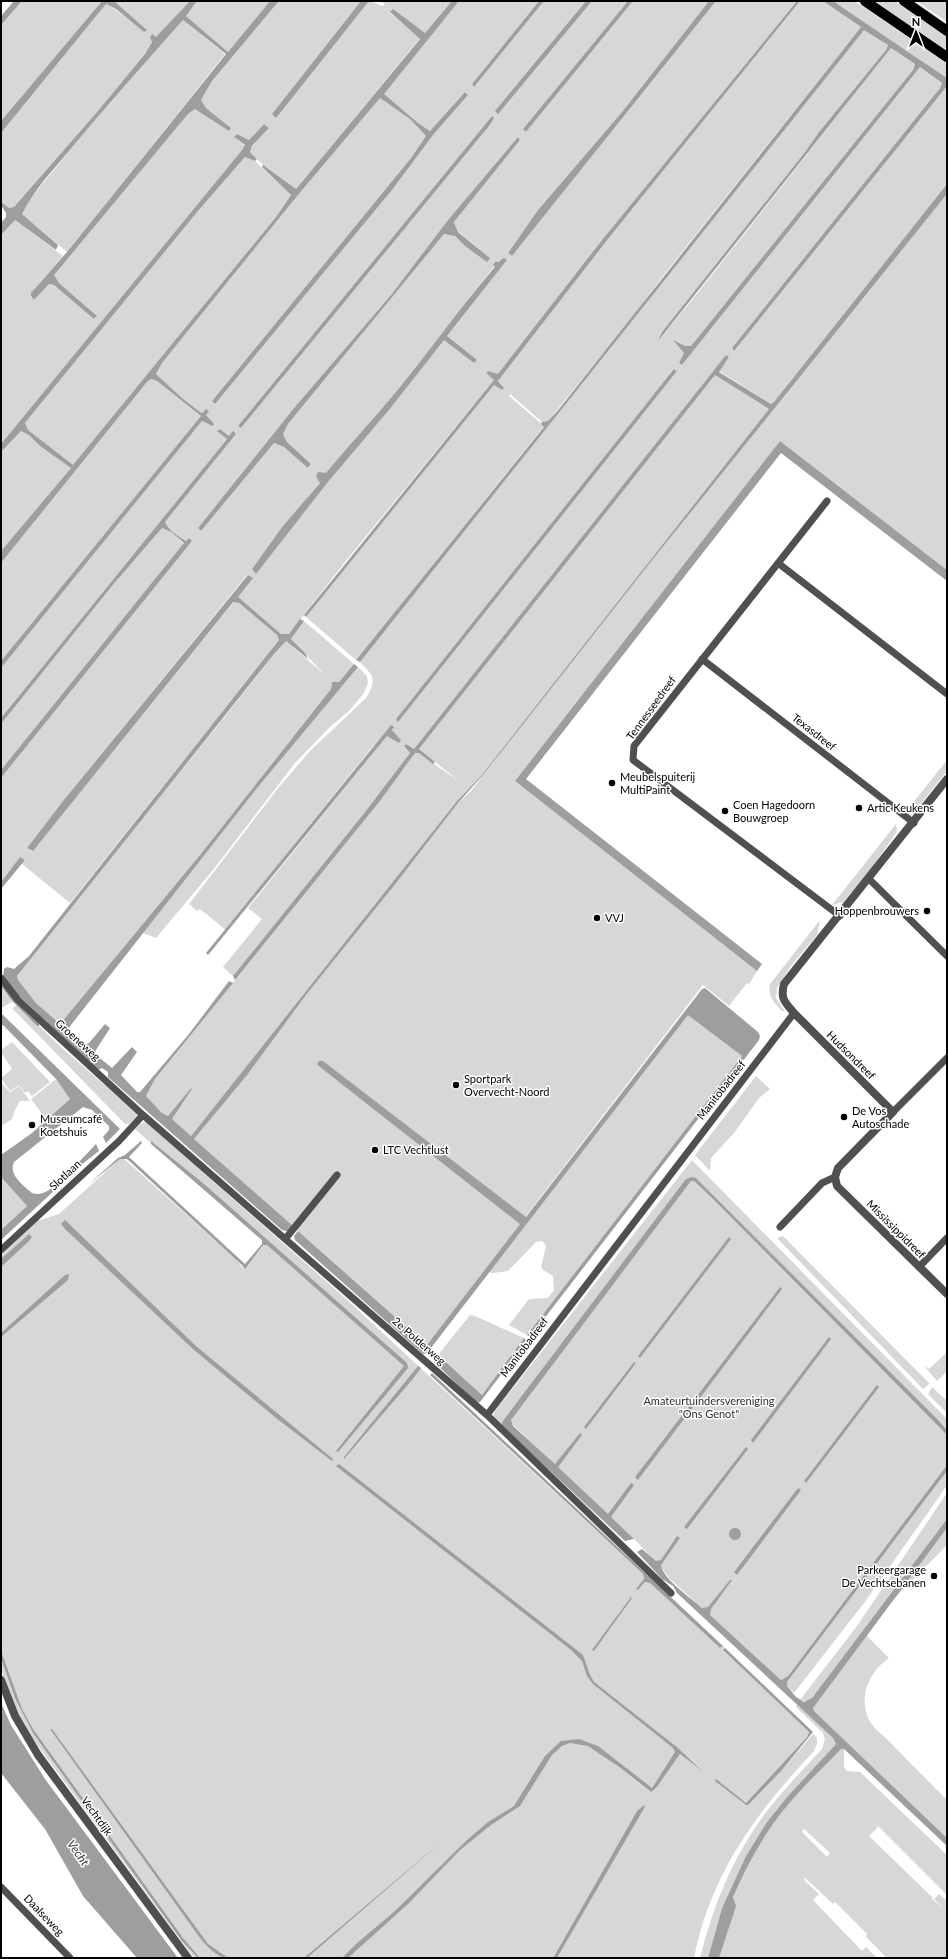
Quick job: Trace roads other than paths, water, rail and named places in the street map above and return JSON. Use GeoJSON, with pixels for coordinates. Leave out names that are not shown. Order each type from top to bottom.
{"type":"FeatureCollection","features":[{"type":"Feature","properties":{"kind":"main road"},"geometry":{"type":"LineString","coordinates":[[865,1],[947,56]]}},
{"type":"Feature","properties":{"kind":"main road"},"geometry":{"type":"LineString","coordinates":[[904,1],[947,30]]}},
{"type":"Feature","properties":{"kind":"street","name":"Tennesseedreef"},"geometry":{"type":"LineString","coordinates":[[827,501],[634,746],[633,760],[840,916]]}},
{"type":"Feature","properties":{"kind":"street"},"geometry":{"type":"LineString","coordinates":[[778,563],[947,694]]}},
{"type":"Feature","properties":{"kind":"street","name":"Texasdreef"},"geometry":{"type":"LineString","coordinates":[[702,659],[914,823]]}},
{"type":"Feature","properties":{"kind":"street"},"geometry":{"type":"LineString","coordinates":[[794,1013],[785,1002],[781,994],[784,984],[914,823],[947,779]]}},
{"type":"Feature","properties":{"kind":"street"},"geometry":{"type":"LineString","coordinates":[[869,879],[947,956]]}},
{"type":"Feature","properties":{"kind":"street","name":"Groeneweg"},"geometry":{"type":"LineString","coordinates":[[1,978],[18,1000],[143,1115]]}},
{"type":"Feature","properties":{"kind":"street","name":"Hudsondreef"},"geometry":{"type":"LineString","coordinates":[[794,1013],[893,1112]]}},
{"type":"Feature","properties":{"kind":"street","name":"Manitobadreef"},"geometry":{"type":"LineString","coordinates":[[487,1414],[794,1013]]}},
{"type":"Feature","properties":{"kind":"street"},"geometry":{"type":"LineString","coordinates":[[780,1227],[822,1183],[835,1177],[838,1168],[947,1058]]}},
{"type":"Feature","properties":{"kind":"street","name":"2e Polderweg"},"geometry":{"type":"LineString","coordinates":[[143,1115],[487,1414],[671,1593]]}},
{"type":"Feature","properties":{"kind":"street","name":"Slotlaan"},"geometry":{"type":"LineString","coordinates":[[1,1250],[119,1141],[143,1115]]}},
{"type":"Feature","properties":{"kind":"street"},"geometry":{"type":"LineString","coordinates":[[286,1238],[337,1175]]}},
{"type":"Feature","properties":{"kind":"street","name":"Mississippidreef"},"geometry":{"type":"LineString","coordinates":[[835,1177],[837,1186],[947,1294]]}},
{"type":"Feature","properties":{"kind":"street"},"geometry":{"type":"LineString","coordinates":[[919,1266],[947,1238]]}},
{"type":"Feature","properties":{"kind":"street","name":"Vechtdijk"},"geometry":{"type":"LineString","coordinates":[[1,1680],[15,1716],[34,1748],[188,1958]]}},
{"type":"Feature","properties":{"kind":"street","name":"Daalseweg"},"geometry":{"type":"LineString","coordinates":[[1,1887],[70,1958]]}},
{"type":"Feature","properties":{"kind":"water"},"geometry":{"type":"Polygon","coordinates":[[[14,1],[22,1],[1,25],[1,16],[14,1]]]}},
{"type":"Feature","properties":{"kind":"water"},"geometry":{"type":"Polygon","coordinates":[[[102,1],[114,1],[147,30],[144,32],[116,9],[106,4],[1,133],[1,121],[102,1]]]}},
{"type":"Feature","properties":{"kind":"water"},"geometry":{"type":"Polygon","coordinates":[[[190,1],[197,1],[186,16],[228,52],[270,1],[279,1],[212,81],[201,100],[206,108],[231,128],[229,131],[195,109],[188,114],[54,275],[59,283],[97,316],[94,319],[54,285],[49,284],[34,300],[31,293],[67,252],[226,54],[183,20],[111,101],[44,181],[22,214],[58,245],[56,250],[15,220],[1,235],[1,223],[6,217],[6,213],[1,205],[1,202],[9,208],[14,207],[97,112],[145,54],[152,42],[150,38],[152,34],[156,37],[190,1]]]}},
{"type":"Feature","properties":{"kind":"water"},"geometry":{"type":"Polygon","coordinates":[[[361,1],[369,1],[276,118],[272,114],[361,1]]]}},
{"type":"Feature","properties":{"kind":"water"},"geometry":{"type":"Polygon","coordinates":[[[452,1],[459,1],[384,94],[418,123],[430,131],[465,92],[468,95],[433,135],[392,190],[215,404],[212,401],[411,158],[426,136],[410,119],[380,98],[298,195],[162,363],[156,374],[200,412],[202,413],[206,409],[209,411],[206,415],[214,424],[212,426],[202,421],[1,668],[1,661],[201,416],[157,381],[151,379],[147,382],[1,563],[1,551],[71,468],[40,446],[29,435],[21,431],[1,452],[1,444],[242,150],[245,145],[234,137],[237,134],[249,140],[264,124],[269,128],[252,146],[250,152],[257,159],[255,161],[245,157],[198,211],[25,423],[28,430],[73,465],[276,217],[291,195],[262,167],[263,165],[296,189],[420,39],[390,12],[393,9],[425,33],[452,1]]]}},
{"type":"Feature","properties":{"kind":"water"},"geometry":{"type":"Polygon","coordinates":[[[539,1],[544,1],[474,87],[472,84],[539,1]]]}},
{"type":"Feature","properties":{"kind":"water"},"geometry":{"type":"Polygon","coordinates":[[[586,1],[592,1],[498,114],[495,111],[586,1]]]}},
{"type":"Feature","properties":{"kind":"water"},"geometry":{"type":"Polygon","coordinates":[[[628,1],[633,1],[526,132],[523,129],[628,1]]]}},
{"type":"Feature","properties":{"kind":"water"},"geometry":{"type":"Polygon","coordinates":[[[709,1],[716,1],[512,256],[508,253],[538,210],[622,112],[709,1]]]}},
{"type":"Feature","properties":{"kind":"water"},"geometry":{"type":"Polygon","coordinates":[[[797,1],[800,1],[608,239],[498,381],[504,388],[502,390],[494,385],[306,617],[304,615],[494,380],[486,373],[488,371],[498,374],[602,240],[797,1]]]}},
{"type":"Feature","properties":{"kind":"water"},"geometry":{"type":"Polygon","coordinates":[[[823,1],[833,1],[947,78],[947,86],[734,351],[732,348],[940,88],[942,83],[920,67],[682,365],[679,363],[684,353],[673,340],[685,346],[691,346],[913,70],[915,64],[891,48],[658,341],[662,332],[805,152],[819,132],[886,50],[888,45],[864,30],[360,662],[356,660],[544,427],[541,424],[542,422],[548,421],[559,409],[861,27],[823,1]]]}},
{"type":"Feature","properties":{"kind":"water"},"geometry":{"type":"Polygon","coordinates":[[[492,116],[494,118],[489,126],[241,428],[238,426],[492,116]]]}},
{"type":"Feature","properties":{"kind":"water"},"geometry":{"type":"Polygon","coordinates":[[[518,137],[520,140],[454,222],[458,232],[490,258],[487,262],[465,246],[455,236],[444,234],[288,424],[283,434],[287,442],[311,464],[308,468],[284,447],[274,443],[201,531],[198,528],[294,408],[391,295],[448,220],[518,137]]]}},
{"type":"Feature","properties":{"kind":"water"},"geometry":{"type":"Polygon","coordinates":[[[947,184],[947,194],[653,559],[483,775],[458,803],[397,882],[306,995],[247,1075],[194,1139],[293,1226],[289,1232],[282,1230],[108,1077],[108,1072],[102,1068],[98,1070],[15,992],[3,977],[4,969],[7,967],[14,969],[29,956],[279,640],[277,635],[239,603],[233,602],[33,851],[27,848],[63,801],[248,575],[253,578],[238,597],[281,634],[289,634],[300,619],[304,621],[291,639],[305,653],[308,659],[286,641],[274,654],[17,976],[18,980],[36,1003],[60,1024],[200,855],[331,689],[332,682],[339,682],[354,664],[358,667],[258,787],[67,1030],[84,1045],[89,1043],[105,1024],[110,1028],[95,1054],[112,1068],[132,1047],[137,1052],[121,1075],[137,1092],[140,1092],[189,1034],[229,981],[233,983],[155,1079],[146,1096],[162,1113],[168,1116],[191,1088],[192,1089],[172,1119],[191,1136],[457,801],[481,776],[769,409],[715,375],[419,749],[435,762],[433,764],[419,753],[415,753],[380,801],[235,980],[233,976],[365,812],[410,753],[404,746],[406,744],[414,749],[726,355],[729,357],[719,372],[771,404],[774,402],[947,184]]]}},
{"type":"Feature","properties":{"kind":"water"},"geometry":{"type":"Polygon","coordinates":[[[504,258],[507,260],[447,336],[477,360],[474,363],[444,340],[389,410],[328,482],[256,574],[252,569],[283,526],[320,483],[316,476],[318,472],[326,473],[379,413],[495,267],[493,265],[496,261],[498,262],[504,258]]]}},
{"type":"Feature","properties":{"kind":"water"},"geometry":{"type":"Polygon","coordinates":[[[674,369],[677,371],[398,722],[396,719],[674,369]]]}},
{"type":"Feature","properties":{"kind":"water"},"geometry":{"type":"Polygon","coordinates":[[[220,429],[229,436],[233,431],[236,434],[165,522],[171,531],[186,541],[189,538],[192,541],[1,778],[1,770],[184,543],[171,532],[162,528],[112,586],[1,724],[1,718],[227,439],[217,431],[220,429]]]}},
{"type":"Feature","properties":{"kind":"water"},"geometry":{"type":"Polygon","coordinates":[[[780,441],[947,570],[947,581],[781,453],[526,779],[762,964],[757,971],[515,781],[780,441]]]}},
{"type":"Feature","properties":{"kind":"water"},"geometry":{"type":"Polygon","coordinates":[[[391,725],[394,727],[392,730],[401,740],[399,743],[387,736],[208,955],[206,953],[391,725]]]}},
{"type":"Feature","properties":{"kind":"water"},"geometry":{"type":"Polygon","coordinates":[[[20,857],[25,860],[1,889],[1,882],[20,857]]]}},
{"type":"Feature","properties":{"kind":"water"},"geometry":{"type":"Polygon","coordinates":[[[705,988],[758,1032],[760,1036],[759,1040],[530,1337],[527,1335],[742,1056],[688,1015],[427,1353],[423,1354],[295,1240],[294,1236],[298,1231],[427,1345],[520,1224],[320,1067],[317,1064],[319,1061],[323,1061],[526,1217],[702,989],[705,988]]]}},
{"type":"Feature","properties":{"kind":"water"},"geometry":{"type":"Polygon","coordinates":[[[1,1013],[120,1129],[106,1143],[103,1137],[109,1130],[109,1126],[92,1110],[83,1107],[14,1162],[13,1171],[17,1179],[32,1193],[37,1194],[47,1191],[56,1185],[68,1173],[71,1175],[1,1240],[1,1230],[27,1206],[1,1177],[1,1155],[32,1133],[70,1099],[56,1079],[3,1025],[1,1026],[1,1013]]]}},
{"type":"Feature","properties":{"kind":"water"},"geometry":{"type":"Polygon","coordinates":[[[141,1141],[142,1143],[129,1157],[245,1264],[262,1244],[262,1240],[151,1144],[151,1141],[204,1184],[407,1363],[408,1368],[338,1452],[336,1451],[404,1366],[267,1245],[263,1245],[245,1269],[127,1159],[120,1159],[89,1184],[118,1158],[125,1155],[141,1141]]]}},
{"type":"Feature","properties":{"kind":"water"},"geometry":{"type":"Polygon","coordinates":[[[96,1144],[99,1151],[79,1165],[78,1163],[96,1144]]]}},
{"type":"Feature","properties":{"kind":"water"},"geometry":{"type":"Polygon","coordinates":[[[692,1177],[696,1178],[938,1420],[947,1430],[947,1435],[713,1199],[694,1181],[691,1181],[511,1420],[513,1426],[555,1464],[580,1433],[582,1435],[558,1467],[608,1514],[631,1483],[634,1485],[611,1517],[634,1539],[625,1541],[502,1426],[502,1422],[686,1179],[692,1177]]]}},
{"type":"Feature","properties":{"kind":"water"},"geometry":{"type":"Polygon","coordinates":[[[65,1220],[197,1347],[333,1459],[332,1461],[276,1418],[194,1350],[65,1229],[61,1224],[65,1220]]]}},
{"type":"Feature","properties":{"kind":"water"},"geometry":{"type":"Polygon","coordinates":[[[29,1234],[32,1237],[29,1241],[1,1267],[1,1259],[29,1234]]]}},
{"type":"Feature","properties":{"kind":"water"},"geometry":{"type":"Polygon","coordinates":[[[729,1237],[731,1239],[640,1358],[638,1356],[729,1237]]]}},
{"type":"Feature","properties":{"kind":"water"},"geometry":{"type":"Polygon","coordinates":[[[69,1274],[68,1280],[1,1337],[1,1333],[65,1275],[69,1274]]]}},
{"type":"Feature","properties":{"kind":"water"},"geometry":{"type":"Polygon","coordinates":[[[780,1287],[782,1289],[697,1402],[694,1400],[780,1287]]]}},
{"type":"Feature","properties":{"kind":"water"},"geometry":{"type":"Polygon","coordinates":[[[829,1337],[831,1339],[753,1443],[751,1440],[829,1337]]]}},
{"type":"Feature","properties":{"kind":"water"},"geometry":{"type":"Polygon","coordinates":[[[524,1338],[527,1341],[480,1402],[477,1403],[434,1362],[438,1355],[482,1395],[524,1338]]]}},
{"type":"Feature","properties":{"kind":"water"},"geometry":{"type":"Polygon","coordinates":[[[634,1362],[636,1363],[586,1429],[584,1427],[634,1362]]]}},
{"type":"Feature","properties":{"kind":"water"},"geometry":{"type":"Polygon","coordinates":[[[418,1366],[421,1368],[412,1380],[344,1459],[344,1457],[418,1366]]]}},
{"type":"Feature","properties":{"kind":"water"},"geometry":{"type":"Polygon","coordinates":[[[432,1373],[723,1646],[720,1648],[650,1583],[645,1582],[638,1590],[636,1589],[644,1579],[643,1574],[430,1375],[432,1373]]]}},
{"type":"Feature","properties":{"kind":"water"},"geometry":{"type":"Polygon","coordinates":[[[877,1385],[879,1387],[806,1483],[804,1481],[877,1385]]]}},
{"type":"Feature","properties":{"kind":"water"},"geometry":{"type":"Polygon","coordinates":[[[690,1405],[693,1407],[638,1480],[635,1477],[690,1405]]]}},
{"type":"Feature","properties":{"kind":"water"},"geometry":{"type":"Polygon","coordinates":[[[746,1447],[748,1449],[687,1529],[684,1527],[746,1447]]]}},
{"type":"Feature","properties":{"kind":"water"},"geometry":{"type":"Polygon","coordinates":[[[339,1464],[583,1655],[594,1682],[678,1748],[704,1772],[680,1754],[657,1787],[651,1792],[619,1767],[588,1746],[570,1743],[562,1746],[552,1755],[520,1806],[491,1825],[460,1850],[408,1904],[348,1958],[342,1958],[395,1911],[467,1840],[488,1822],[514,1806],[545,1756],[561,1741],[579,1739],[598,1746],[652,1788],[675,1752],[673,1748],[593,1684],[587,1676],[582,1661],[571,1650],[336,1466],[339,1464]]]}},
{"type":"Feature","properties":{"kind":"water"},"geometry":{"type":"Polygon","coordinates":[[[947,1465],[947,1471],[787,1682],[787,1686],[796,1697],[804,1702],[812,1698],[947,1519],[947,1528],[813,1708],[814,1711],[947,1838],[947,1846],[844,1749],[841,1749],[780,1814],[767,1833],[751,1860],[733,1897],[736,1906],[719,1958],[708,1958],[722,1908],[746,1856],[767,1822],[788,1796],[836,1744],[833,1738],[677,1593],[673,1586],[662,1579],[637,1552],[642,1549],[656,1561],[661,1560],[677,1536],[680,1538],[661,1565],[666,1576],[702,1608],[708,1607],[730,1580],[732,1580],[711,1609],[710,1615],[781,1680],[788,1676],[947,1465]]]}},
{"type":"Feature","properties":{"kind":"water"},"geometry":{"type":"Polygon","coordinates":[[[798,1488],[801,1490],[737,1575],[734,1572],[798,1488]]]}},
{"type":"Feature","properties":{"kind":"water"},"geometry":{"type":"Polygon","coordinates":[[[735,1528],[739,1530],[741,1534],[739,1538],[735,1540],[731,1538],[729,1534],[731,1530],[735,1528]]]}},
{"type":"Feature","properties":{"kind":"water"},"geometry":{"type":"Polygon","coordinates":[[[631,1597],[632,1598],[594,1651],[592,1650],[631,1597]]]}},
{"type":"Feature","properties":{"kind":"water"},"geometry":{"type":"Polygon","coordinates":[[[725,1648],[813,1732],[782,1770],[748,1805],[715,1781],[716,1779],[746,1803],[807,1737],[809,1732],[723,1650],[725,1648]]]}},
{"type":"Feature","properties":{"kind":"water"},"geometry":{"type":"Polygon","coordinates":[[[1,1651],[22,1709],[33,1729],[183,1938],[200,1958],[198,1958],[182,1941],[33,1733],[15,1698],[1,1658],[1,1651]]]}},
{"type":"Feature","properties":{"kind":"water","name":"Vecht"},"geometry":{"type":"Polygon","coordinates":[[[1,1703],[11,1725],[45,1779],[178,1958],[137,1958],[83,1896],[45,1829],[1,1773],[1,1703]]]}},
{"type":"Feature","properties":{"kind":"water"},"geometry":{"type":"Polygon","coordinates":[[[50,1729],[52,1729],[208,1944],[228,1958],[216,1954],[200,1938],[50,1729]]]}},
{"type":"Feature","properties":{"kind":"water"},"geometry":{"type":"Polygon","coordinates":[[[644,1805],[645,1807],[557,1958],[553,1958],[637,1811],[644,1805]]]}},
{"type":"Feature","properties":{"kind":"water"},"geometry":{"type":"Polygon","coordinates":[[[447,1837],[307,1958],[304,1958],[447,1837]]]}},
{"type":"Feature","properties":{"kind":"waterway"},"geometry":{"type":"LineString","coordinates":[[1,984],[12,999],[38,1025]]}},
{"type":"Feature","properties":{"kind":"place","name":"Meubelspuiterij MultiPaint"},"geometry":{"type":"Point","coordinates":[612,783]}},
{"type":"Feature","properties":{"kind":"place","name":"Artic Keukens"},"geometry":{"type":"Point","coordinates":[859,808]}},
{"type":"Feature","properties":{"kind":"place","name":"Coen Hagedoorn Bouwgroep"},"geometry":{"type":"Point","coordinates":[725,811]}},
{"type":"Feature","properties":{"kind":"place","name":"Hoppenbrouwers"},"geometry":{"type":"Point","coordinates":[927,911]}},
{"type":"Feature","properties":{"kind":"place","name":"VVJ"},"geometry":{"type":"Point","coordinates":[597,918]}},
{"type":"Feature","properties":{"kind":"place","name":"Sportpark Overvecht-Noord"},"geometry":{"type":"Point","coordinates":[456,1085]}},
{"type":"Feature","properties":{"kind":"place","name":"De Vos Autoschade"},"geometry":{"type":"Point","coordinates":[844,1117]}},
{"type":"Feature","properties":{"kind":"place","name":"Museumcafé Koetshuis"},"geometry":{"type":"Point","coordinates":[32,1125]}},
{"type":"Feature","properties":{"kind":"place","name":"LTC Vechtlust"},"geometry":{"type":"Point","coordinates":[375,1150]}},
{"type":"Feature","properties":{"kind":"place","name":"Parkeergarage De Vechtsebanen"},"geometry":{"type":"Point","coordinates":[934,1576]}},
{"type":"Feature","properties":{"kind":"park label","name":"Amateurtuindersvereniging \"Ons Genot\""},"geometry":{"type":"Point","coordinates":[709,1407]}}]}
